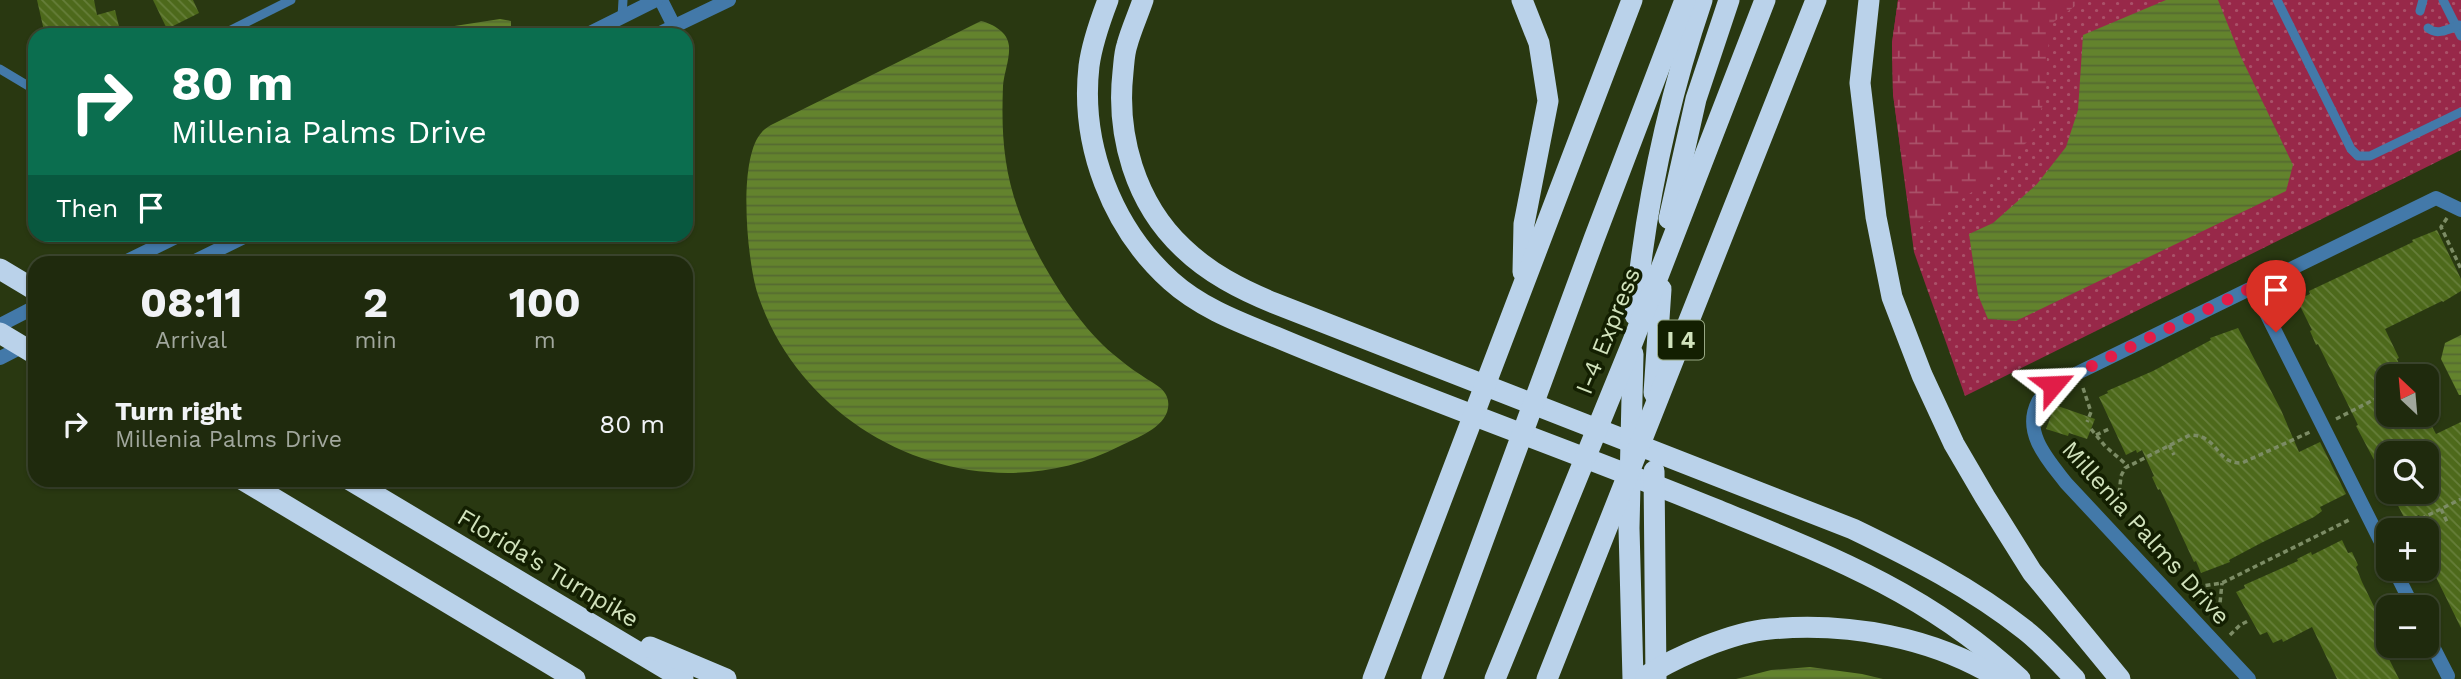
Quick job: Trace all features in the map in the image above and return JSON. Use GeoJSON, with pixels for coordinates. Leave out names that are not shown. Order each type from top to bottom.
{"type":"FeatureCollection","features":[{"type":"Feature","properties":{"kind":"highway"},"geometry":{"type":"LineString","coordinates":[[1108,0],[1097,28],[1089,66],[1088,105],[1092,141],[1101,177],[1129,233],[1150,261],[1172,283],[1222,315],[1836,558],[1912,597],[1976,640],[2020,679]]}},
{"type":"Feature","properties":{"kind":"highway"},"geometry":{"type":"LineString","coordinates":[[1143,0],[1126,47],[1120,101],[1129,159],[1160,222],[1181,247],[1205,267],[1239,288],[1853,529],[1928,566],[2016,624],[2075,679]]}},
{"type":"Feature","properties":{"kind":"highway"},"geometry":{"type":"LineString","coordinates":[[1522,0],[1539,43],[1548,101],[1524,224],[1523,288]]}},
{"type":"Feature","properties":{"kind":"highway"},"geometry":{"type":"LineString","coordinates":[[1373,679],[1632,0]]}},
{"type":"Feature","properties":{"kind":"highway","name":"I-4 Express"},"geometry":{"type":"LineString","coordinates":[[1432,679],[1685,0]]}},
{"type":"Feature","properties":{"kind":"highway"},"geometry":{"type":"LineString","coordinates":[[1633,679],[1629,527],[1631,393],[1642,241],[1674,90],[1702,0]]}},
{"type":"Feature","properties":{"kind":"highway"},"geometry":{"type":"LineString","coordinates":[[1656,679],[1654,382],[1666,237],[1696,99],[1729,0]]}},
{"type":"Feature","properties":{"kind":"highway","name":"I-4 Express"},"geometry":{"type":"LineString","coordinates":[[1495,679],[1633,341],[1765,0]]}},
{"type":"Feature","properties":{"kind":"highway","name":"I 4"},"geometry":{"type":"LineString","coordinates":[[1546,679],[1816,0]]}},
{"type":"Feature","properties":{"kind":"highway"},"geometry":{"type":"LineString","coordinates":[[1869,0],[1860,83],[1876,217],[1892,297],[1922,375],[1985,497],[2032,572],[2120,679]]}},
{"type":"Feature","properties":{"kind":"highway"},"geometry":{"type":"LineString","coordinates":[[0,269],[28,286]]}},
{"type":"Feature","properties":{"kind":"highway"},"geometry":{"type":"LineString","coordinates":[[0,333],[28,350]]}},
{"type":"Feature","properties":{"kind":"highway"},"geometry":{"type":"LineString","coordinates":[[255,487],[575,679]]}},
{"type":"Feature","properties":{"kind":"highway","name":"Florida's Turnpike"},"geometry":{"type":"LineString","coordinates":[[362,487],[683,679]]}},
{"type":"Feature","properties":{"kind":"highway"},"geometry":{"type":"LineString","coordinates":[[581,618],[726,679]]}},
{"type":"Feature","properties":{"kind":"highway"},"geometry":{"type":"LineString","coordinates":[[1642,679],[1706,645],[1768,629],[1826,628],[1891,636],[1924,644],[1983,668],[2000,679]]}},
{"type":"Feature","properties":{"kind":"street"},"geometry":{"type":"LineString","coordinates":[[600,28],[659,0],[674,26]]}},
{"type":"Feature","properties":{"kind":"street"},"geometry":{"type":"LineString","coordinates":[[670,28],[729,0]]}},
{"type":"Feature","properties":{"kind":"street","name":"Millenia Palms Drive"},"geometry":{"type":"LineString","coordinates":[[2249,679],[2096,515],[2042,452],[2035,435],[2033,419],[2038,402],[2053,385],[2436,198],[2455,207]]}},
{"type":"Feature","properties":{"kind":"street"},"geometry":{"type":"LineString","coordinates":[[137,256],[166,242]]}},
{"type":"Feature","properties":{"kind":"street"},"geometry":{"type":"LineString","coordinates":[[205,256],[234,242]]}},
{"type":"Feature","properties":{"kind":"street"},"geometry":{"type":"LineString","coordinates":[[2253,287],[2376,533]]}},
{"type":"Feature","properties":{"kind":"street"},"geometry":{"type":"LineString","coordinates":[[0,325],[28,311]]}},
{"type":"Feature","properties":{"kind":"street"},"geometry":{"type":"LineString","coordinates":[[0,358],[28,344]]}},
{"type":"Feature","properties":{"kind":"street"},"geometry":{"type":"LineString","coordinates":[[2439,656],[2450,675]]}},
{"type":"Feature","properties":{"kind":"lane"},"geometry":{"type":"LineString","coordinates":[[235,28],[291,0]]}},
{"type":"Feature","properties":{"kind":"lane"},"geometry":{"type":"LineString","coordinates":[[622,17],[623,0]]}},
{"type":"Feature","properties":{"kind":"lane"},"geometry":{"type":"LineString","coordinates":[[2277,0],[2351,149],[2358,156],[2370,156],[2461,112]]}},
{"type":"Feature","properties":{"kind":"lane"},"geometry":{"type":"LineString","coordinates":[[2420,11],[2423,0]]}},
{"type":"Feature","properties":{"kind":"lane"},"geometry":{"type":"LineString","coordinates":[[2443,0],[2459,26],[2461,36]]}},
{"type":"Feature","properties":{"kind":"lane"},"geometry":{"type":"LineString","coordinates":[[2428,28],[2432,32],[2441,32],[2459,26]]}},
{"type":"Feature","properties":{"kind":"lane"},"geometry":{"type":"LineString","coordinates":[[0,69],[28,86]]}},
{"type":"Feature","properties":{"kind":"path"},"geometry":{"type":"LineString","coordinates":[[2455,207],[2441,227],[2461,269]]}},
{"type":"Feature","properties":{"kind":"path"},"geometry":{"type":"LineString","coordinates":[[2076,374],[2088,396],[2091,412],[2087,422]]}},
{"type":"Feature","properties":{"kind":"path"},"geometry":{"type":"LineString","coordinates":[[2096,515],[2119,495],[2121,477],[2129,466],[2190,435],[2210,439],[2225,460],[2242,463],[2376,399]]}},
{"type":"Feature","properties":{"kind":"path"},"geometry":{"type":"LineString","coordinates":[[2096,435],[2110,428]]}},
{"type":"Feature","properties":{"kind":"path"},"geometry":{"type":"LineString","coordinates":[[2091,429],[2105,446],[2129,466]]}},
{"type":"Feature","properties":{"kind":"path"},"geometry":{"type":"LineString","coordinates":[[2169,445],[2174,455]]}},
{"type":"Feature","properties":{"kind":"path"},"geometry":{"type":"LineString","coordinates":[[2423,518],[2461,499]]}},
{"type":"Feature","properties":{"kind":"path"},"geometry":{"type":"LineString","coordinates":[[2441,509],[2448,524]]}},
{"type":"Feature","properties":{"kind":"path"},"geometry":{"type":"LineString","coordinates":[[2181,606],[2202,586],[2222,583],[2365,512]]}},
{"type":"Feature","properties":{"kind":"path"},"geometry":{"type":"LineString","coordinates":[[2197,624],[2220,603],[2222,583]]}},
{"type":"Feature","properties":{"kind":"path"},"geometry":{"type":"LineString","coordinates":[[2218,646],[2240,625],[2250,620]]}},
{"type":"Feature","properties":{"kind":"green space"},"geometry":{"type":"Polygon","coordinates":[[[1898,0],[2461,0],[2461,150],[1965,396],[1914,252],[1893,94],[1892,43],[1898,0]]]}},
{"type":"Feature","properties":{"kind":"green space"},"geometry":{"type":"Polygon","coordinates":[[[1898,0],[2090,0],[2075,6],[2051,24],[2046,97],[2029,140],[1988,181],[1912,233],[1893,94],[1892,43],[1898,0]]]}},
{"type":"Feature","properties":{"kind":"shaded area"},"geometry":{"type":"Polygon","coordinates":[[[2166,0],[2218,0],[2240,55],[2293,165],[2286,191],[2016,321],[1988,319],[1978,295],[1969,234],[1993,223],[2037,184],[2066,147],[2078,110],[2083,35],[2166,0]]]}},
{"type":"Feature","properties":{"kind":"shaded area"},"geometry":{"type":"Polygon","coordinates":[[[500,19],[511,21],[511,28],[442,28],[500,19]]]}},
{"type":"Feature","properties":{"kind":"shaded area"},"geometry":{"type":"Polygon","coordinates":[[[981,21],[999,29],[1008,41],[1003,105],[1005,158],[1012,192],[1025,227],[1052,278],[1087,328],[1113,354],[1160,388],[1168,401],[1166,415],[1149,432],[1067,466],[1012,473],[958,468],[906,452],[858,426],[816,390],[782,346],[758,295],[754,280],[746,211],[747,186],[754,145],[763,131],[981,21]]]}},
{"type":"Feature","properties":{"kind":"shaded area"},"geometry":{"type":"Polygon","coordinates":[[[2461,335],[2459,395],[2441,359],[2445,343],[2461,335]]]}},
{"type":"Feature","properties":{"kind":"shaded area"},"geometry":{"type":"Polygon","coordinates":[[[1810,667],[1883,679],[1736,679],[1771,670],[1810,667]]]}},
{"type":"Feature","properties":{"kind":"building"},"geometry":{"type":"Polygon","coordinates":[[[37,0],[94,0],[97,15],[115,10],[119,28],[43,28],[37,0]]]}},
{"type":"Feature","properties":{"kind":"building"},"geometry":{"type":"Polygon","coordinates":[[[153,0],[193,0],[199,13],[167,28],[153,0]]]}},
{"type":"Feature","properties":{"kind":"building"},"geometry":{"type":"Polygon","coordinates":[[[2437,230],[2461,279],[2461,291],[2385,329],[2399,364],[2376,364],[2376,427],[2432,427],[2436,434],[2461,422],[2461,628],[2438,581],[2439,518],[2421,518],[2419,515],[2404,518],[2397,504],[2439,504],[2439,441],[2376,441],[2376,464],[2318,344],[2316,345],[2310,331],[2312,330],[2297,300],[2310,294],[2309,291],[2413,242],[2412,240],[2437,230]]]}},
{"type":"Feature","properties":{"kind":"building"},"geometry":{"type":"Polygon","coordinates":[[[2238,328],[2281,410],[2299,452],[2320,442],[2346,494],[2320,507],[2322,511],[2314,517],[2229,560],[2230,562],[2201,573],[2160,489],[2158,490],[2142,450],[2126,455],[2099,397],[2153,371],[2211,340],[2210,338],[2238,328]]]}},
{"type":"Feature","properties":{"kind":"building"},"geometry":{"type":"Polygon","coordinates":[[[2055,405],[2095,419],[2087,439],[2046,429],[2055,405]]]}},
{"type":"Feature","properties":{"kind":"building"},"geometry":{"type":"Polygon","coordinates":[[[2342,540],[2348,553],[2352,552],[2362,582],[2376,611],[2376,658],[2388,658],[2399,679],[2337,679],[2312,627],[2283,642],[2282,639],[2273,643],[2267,632],[2260,635],[2236,592],[2245,588],[2244,585],[2298,561],[2297,559],[2311,552],[2312,555],[2342,540]]]}},
{"type":"Feature","properties":{"kind":"route"},"geometry":{"type":"LineString","coordinates":[[2053,385],[2253,287],[2276,332]]}}]}
